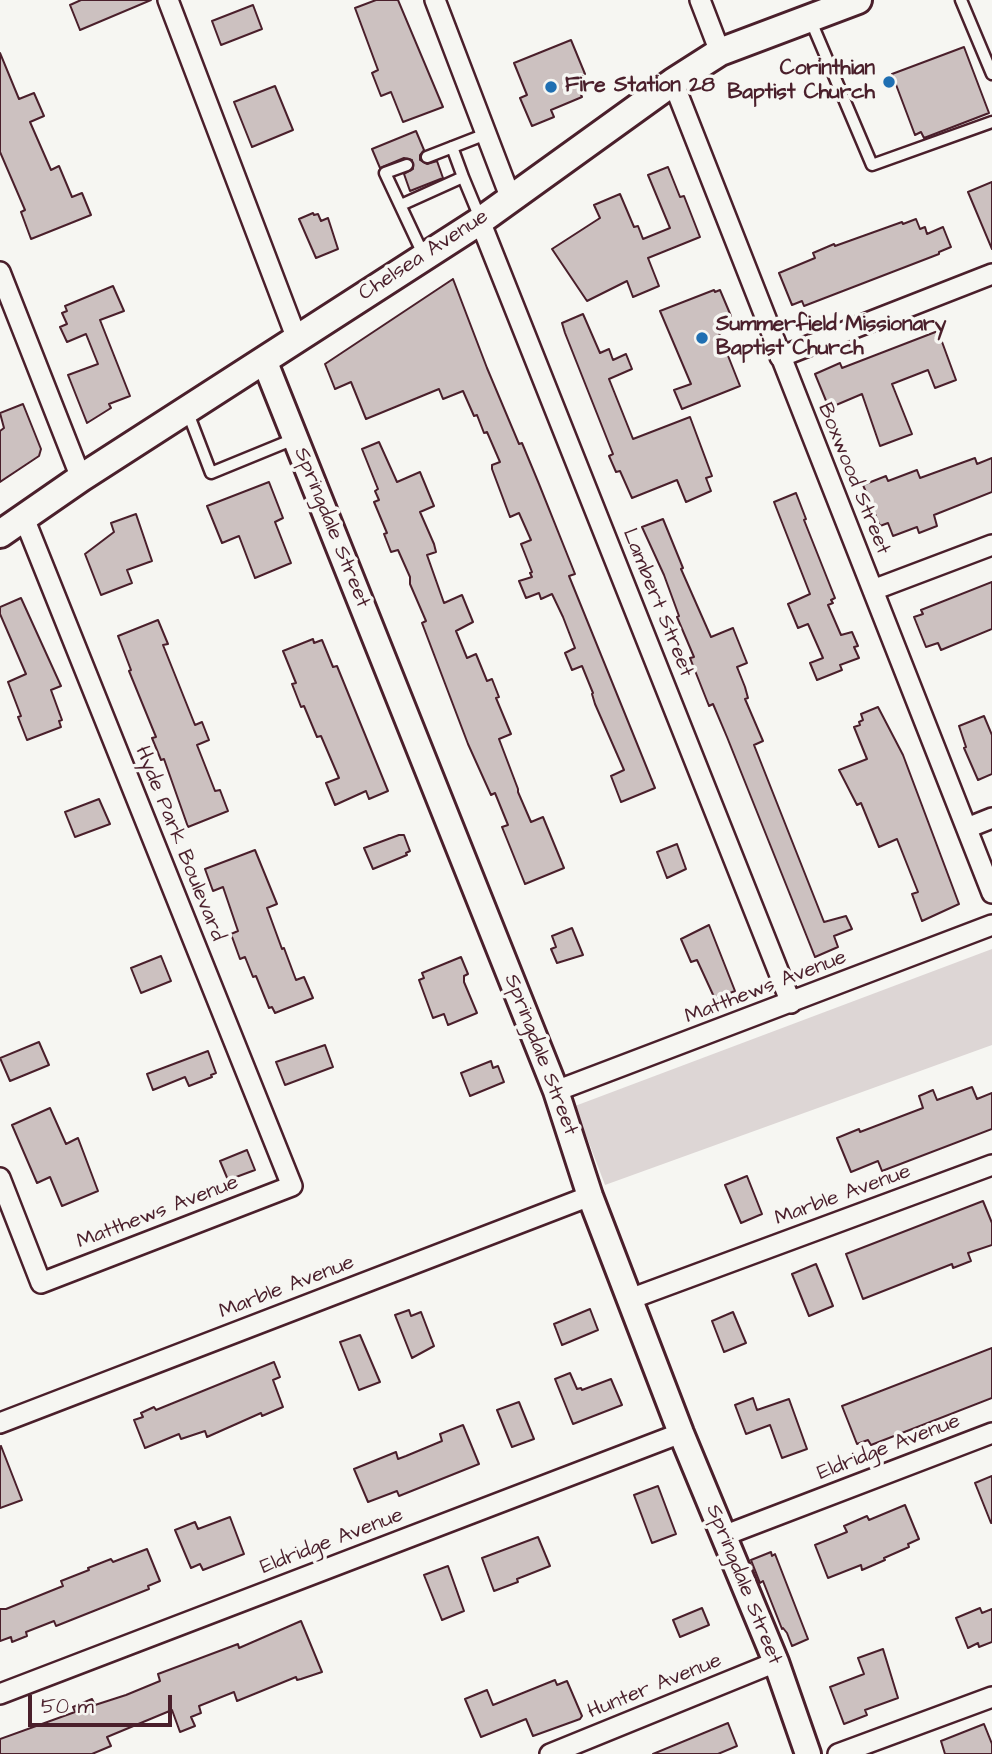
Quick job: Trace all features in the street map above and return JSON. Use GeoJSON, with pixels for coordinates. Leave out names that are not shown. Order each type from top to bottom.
{"type":"FeatureCollection","features":[{"type":"Feature","properties":{"kind":"main road","name":"Chelsea Avenue"},"geometry":{"type":"LineString","coordinates":[[0,534],[186,409],[480,221],[673,82],[720,52],[858,0]]}},
{"type":"Feature","properties":{"kind":"street"},"geometry":{"type":"LineString","coordinates":[[169,0],[297,339]]}},
{"type":"Feature","properties":{"kind":"street"},"geometry":{"type":"LineString","coordinates":[[435,0],[511,199]]}},
{"type":"Feature","properties":{"kind":"street"},"geometry":{"type":"LineString","coordinates":[[700,0],[720,52]]}},
{"type":"Feature","properties":{"kind":"street","name":"Boxwood Street"},"geometry":{"type":"LineString","coordinates":[[673,82],[992,893]]}},
{"type":"Feature","properties":{"kind":"street","name":"Lambert Street"},"geometry":{"type":"LineString","coordinates":[[480,221],[791,1003]]}},
{"type":"Feature","properties":{"kind":"street"},"geometry":{"type":"LineString","coordinates":[[0,272],[81,478]]}},
{"type":"Feature","properties":{"kind":"street"},"geometry":{"type":"LineString","coordinates":[[780,357],[992,274]]}},
{"type":"Feature","properties":{"kind":"street","name":"Springdale Street"},"geometry":{"type":"LineString","coordinates":[[264,360],[556,1091],[590,1196],[681,1433],[776,1662],[808,1754]]}},
{"type":"Feature","properties":{"kind":"street","name":"Hyde Park Boulevard"},"geometry":{"type":"LineString","coordinates":[[24,518],[292,1186]]}},
{"type":"Feature","properties":{"kind":"street"},"geometry":{"type":"LineString","coordinates":[[873,590],[992,545]]}},
{"type":"Feature","properties":{"kind":"street"},"geometry":{"type":"LineString","coordinates":[[967,828],[992,818]]}},
{"type":"Feature","properties":{"kind":"street","name":"Matthews Avenue"},"geometry":{"type":"LineString","coordinates":[[556,1091],[992,925]]}},
{"type":"Feature","properties":{"kind":"street","name":"Marble Avenue"},"geometry":{"type":"LineString","coordinates":[[630,1299],[992,1166]]}},
{"type":"Feature","properties":{"kind":"street","name":"Matthews Avenue"},"geometry":{"type":"LineString","coordinates":[[0,1178],[41,1283],[292,1186]]}},
{"type":"Feature","properties":{"kind":"street","name":"Marble Avenue"},"geometry":{"type":"LineString","coordinates":[[0,1423],[590,1196]]}},
{"type":"Feature","properties":{"kind":"street","name":"Eldridge Avenue"},"geometry":{"type":"LineString","coordinates":[[0,1694],[681,1433]]}},
{"type":"Feature","properties":{"kind":"street","name":"Eldridge Avenue"},"geometry":{"type":"LineString","coordinates":[[723,1536],[992,1433]]}},
{"type":"Feature","properties":{"kind":"street","name":"Hunter Avenue"},"geometry":{"type":"LineString","coordinates":[[550,1754],[776,1662]]}},
{"type":"Feature","properties":{"kind":"street"},"geometry":{"type":"LineString","coordinates":[[838,1754],[992,1697]]}},
{"type":"Feature","properties":{"kind":"lane"},"geometry":{"type":"LineString","coordinates":[[961,0],[992,74]]}},
{"type":"Feature","properties":{"kind":"lane"},"geometry":{"type":"LineString","coordinates":[[810,18],[872,165],[992,122]]}},
{"type":"Feature","properties":{"kind":"lane"},"geometry":{"type":"LineString","coordinates":[[427,157],[486,134]]}},
{"type":"Feature","properties":{"kind":"lane"},"geometry":{"type":"LineString","coordinates":[[453,147],[480,221]]}},
{"type":"Feature","properties":{"kind":"lane"},"geometry":{"type":"LineString","coordinates":[[407,165],[385,173],[424,256]]}},
{"type":"Feature","properties":{"kind":"lane"},"geometry":{"type":"LineString","coordinates":[[401,205],[463,177]]}},
{"type":"Feature","properties":{"kind":"lane"},"geometry":{"type":"LineString","coordinates":[[186,409],[211,472],[296,439]]}},
{"type":"Feature","properties":{"kind":"shaded area"},"geometry":{"type":"Polygon","coordinates":[[[992,949],[992,1045],[605,1185],[575,1106],[992,949]]]}},
{"type":"Feature","properties":{"kind":"building"},"geometry":{"type":"Polygon","coordinates":[[[81,0],[151,0],[80,30],[70,5],[81,0]]]}},
{"type":"Feature","properties":{"kind":"building"},"geometry":{"type":"Polygon","coordinates":[[[376,0],[398,0],[443,107],[403,122],[391,92],[381,96],[372,73],[378,70],[355,8],[376,0]]]}},
{"type":"Feature","properties":{"kind":"building"},"geometry":{"type":"Polygon","coordinates":[[[253,5],[262,29],[221,45],[212,21],[253,5]]]}},
{"type":"Feature","properties":{"kind":"building","name":"Fire Station 28"},"geometry":{"type":"Polygon","coordinates":[[[571,40],[585,74],[574,79],[582,97],[551,110],[554,117],[532,126],[520,98],[527,95],[514,63],[571,40]]]}},
{"type":"Feature","properties":{"kind":"building"},"geometry":{"type":"Polygon","coordinates":[[[964,47],[989,113],[924,138],[921,132],[915,135],[892,74],[964,47]]]}},
{"type":"Feature","properties":{"kind":"building"},"geometry":{"type":"Polygon","coordinates":[[[0,53],[19,99],[34,93],[44,116],[30,122],[51,170],[59,166],[72,197],[82,193],[91,215],[31,239],[21,212],[25,210],[0,152],[0,53]]]}},
{"type":"Feature","properties":{"kind":"building"},"geometry":{"type":"Polygon","coordinates":[[[275,86],[293,130],[252,147],[234,102],[275,86]]]}},
{"type":"Feature","properties":{"kind":"building"},"geometry":{"type":"Polygon","coordinates":[[[416,131],[424,150],[420,160],[427,164],[437,161],[443,178],[410,191],[404,174],[413,169],[412,160],[404,158],[380,168],[372,149],[416,131]]]}},
{"type":"Feature","properties":{"kind":"building"},"geometry":{"type":"Polygon","coordinates":[[[668,167],[680,197],[684,196],[700,237],[648,258],[659,286],[633,297],[627,281],[587,301],[552,249],[600,218],[594,205],[620,194],[634,227],[638,226],[643,239],[670,228],[648,175],[668,167]]]}},
{"type":"Feature","properties":{"kind":"building"},"geometry":{"type":"Polygon","coordinates":[[[992,182],[992,249],[968,192],[992,182]]]}},
{"type":"Feature","properties":{"kind":"building"},"geometry":{"type":"Polygon","coordinates":[[[313,213],[318,214],[321,221],[328,218],[338,249],[316,258],[299,219],[313,213]]]}},
{"type":"Feature","properties":{"kind":"building"},"geometry":{"type":"Polygon","coordinates":[[[916,219],[920,229],[925,227],[927,234],[943,227],[951,247],[804,306],[802,301],[792,305],[779,273],[815,258],[813,253],[834,244],[835,246],[916,219]]]}},
{"type":"Feature","properties":{"kind":"building"},"geometry":{"type":"Polygon","coordinates":[[[453,279],[487,368],[519,444],[522,443],[575,574],[569,576],[655,788],[621,802],[611,776],[624,770],[595,704],[582,666],[572,670],[565,653],[575,648],[563,617],[552,594],[541,599],[539,593],[526,598],[519,581],[532,577],[521,544],[531,540],[519,513],[510,517],[492,469],[492,465],[500,462],[487,432],[484,433],[477,415],[474,416],[463,391],[443,399],[439,389],[366,419],[351,382],[335,389],[325,364],[453,279]]]}},
{"type":"Feature","properties":{"kind":"building"},"geometry":{"type":"Polygon","coordinates":[[[113,286],[124,311],[100,320],[130,396],[109,404],[111,408],[87,423],[68,375],[98,364],[86,334],[67,342],[60,327],[67,324],[62,313],[67,311],[65,306],[113,286]]]}},
{"type":"Feature","properties":{"kind":"building"},"geometry":{"type":"Polygon","coordinates":[[[720,290],[731,316],[721,323],[725,331],[719,333],[740,386],[682,409],[674,390],[691,384],[660,311],[720,290]]]}},
{"type":"Feature","properties":{"kind":"building"},"geometry":{"type":"Polygon","coordinates":[[[583,314],[600,353],[609,349],[613,360],[626,354],[632,369],[609,379],[633,439],[690,417],[712,476],[706,478],[711,491],[686,502],[677,480],[632,498],[620,471],[616,472],[609,456],[613,454],[562,323],[583,314]]]}},
{"type":"Feature","properties":{"kind":"building"},"geometry":{"type":"Polygon","coordinates":[[[938,331],[956,380],[935,388],[928,370],[892,384],[912,434],[880,446],[862,394],[829,408],[815,374],[840,363],[842,368],[938,331]]]}},
{"type":"Feature","properties":{"kind":"building"},"geometry":{"type":"Polygon","coordinates":[[[23,404],[41,449],[39,456],[0,482],[0,431],[4,428],[0,413],[23,404]]]}},
{"type":"Feature","properties":{"kind":"building"},"geometry":{"type":"Polygon","coordinates":[[[379,442],[397,482],[420,472],[434,506],[420,512],[436,552],[427,555],[444,603],[462,595],[473,622],[456,631],[467,658],[476,654],[487,681],[492,679],[499,697],[496,698],[511,734],[499,739],[518,792],[531,822],[543,817],[564,868],[525,884],[502,827],[508,825],[495,793],[491,795],[468,744],[422,623],[426,621],[410,584],[410,577],[398,550],[391,552],[384,534],[387,533],[374,502],[379,500],[375,491],[378,489],[362,449],[379,442]]]}},
{"type":"Feature","properties":{"kind":"building"},"geometry":{"type":"Polygon","coordinates":[[[975,458],[977,464],[992,458],[992,492],[934,515],[937,526],[919,533],[917,527],[893,536],[888,523],[880,526],[863,485],[886,476],[888,481],[917,470],[920,478],[975,458]]]}},
{"type":"Feature","properties":{"kind":"building"},"geometry":{"type":"Polygon","coordinates":[[[269,482],[283,518],[275,522],[291,563],[255,578],[239,536],[222,543],[207,506],[269,482]]]}},
{"type":"Feature","properties":{"kind":"building"},"geometry":{"type":"Polygon","coordinates":[[[796,493],[835,598],[831,600],[833,603],[828,605],[841,635],[852,632],[858,646],[854,647],[859,658],[840,665],[842,670],[817,680],[810,663],[823,658],[808,624],[798,628],[788,604],[810,594],[774,502],[796,493]]]}},
{"type":"Feature","properties":{"kind":"building"},"geometry":{"type":"Polygon","coordinates":[[[136,514],[152,561],[127,570],[132,583],[101,595],[85,554],[114,532],[111,523],[136,514]]]}},
{"type":"Feature","properties":{"kind":"building"},"geometry":{"type":"Polygon","coordinates":[[[663,519],[683,568],[681,569],[711,637],[733,628],[747,663],[737,667],[748,698],[745,699],[763,741],[754,745],[824,922],[846,916],[852,929],[834,936],[838,947],[815,957],[727,737],[713,704],[709,706],[690,658],[694,657],[677,617],[679,616],[664,575],[642,527],[663,519]]]}},
{"type":"Feature","properties":{"kind":"building"},"geometry":{"type":"Polygon","coordinates":[[[992,582],[992,629],[941,650],[938,643],[926,647],[914,617],[923,614],[921,610],[992,582]]]}},
{"type":"Feature","properties":{"kind":"building"},"geometry":{"type":"Polygon","coordinates":[[[21,598],[61,686],[51,690],[62,720],[59,721],[61,727],[27,740],[8,682],[26,674],[0,614],[0,607],[21,598]]]}},
{"type":"Feature","properties":{"kind":"building"},"geometry":{"type":"Polygon","coordinates":[[[158,620],[168,644],[163,645],[195,725],[202,722],[209,740],[197,745],[215,791],[220,790],[228,811],[188,827],[164,759],[161,760],[152,738],[156,737],[118,636],[158,620]]]}},
{"type":"Feature","properties":{"kind":"building"},"geometry":{"type":"Polygon","coordinates":[[[313,639],[314,643],[322,640],[333,667],[337,666],[388,791],[369,799],[366,791],[335,805],[326,783],[339,778],[321,736],[317,737],[304,706],[301,707],[292,684],[296,683],[283,651],[313,639]]]}},
{"type":"Feature","properties":{"kind":"building"},"geometry":{"type":"Polygon","coordinates":[[[878,707],[903,755],[959,904],[922,921],[912,894],[918,892],[897,839],[879,847],[861,803],[857,805],[839,770],[867,759],[854,727],[860,725],[859,722],[863,720],[861,714],[878,707]]]}},
{"type":"Feature","properties":{"kind":"building"},"geometry":{"type":"Polygon","coordinates":[[[984,716],[992,735],[992,774],[978,780],[964,748],[966,747],[959,726],[984,716]]]}},
{"type":"Feature","properties":{"kind":"building"},"geometry":{"type":"Polygon","coordinates":[[[99,799],[110,824],[75,837],[65,812],[99,799]]]}},
{"type":"Feature","properties":{"kind":"building"},"geometry":{"type":"Polygon","coordinates":[[[404,835],[410,851],[407,855],[373,869],[364,848],[404,835]]]}},
{"type":"Feature","properties":{"kind":"building"},"geometry":{"type":"Polygon","coordinates":[[[677,844],[686,869],[667,878],[657,852],[677,844]]]}},
{"type":"Feature","properties":{"kind":"building"},"geometry":{"type":"Polygon","coordinates":[[[255,850],[277,904],[267,908],[282,949],[284,948],[296,980],[304,977],[313,998],[275,1013],[272,1007],[269,1008],[245,957],[240,959],[231,934],[238,931],[223,887],[213,891],[205,869],[255,850]]]}},
{"type":"Feature","properties":{"kind":"building"},"geometry":{"type":"Polygon","coordinates":[[[709,925],[735,991],[715,999],[697,960],[691,962],[681,939],[709,925]]]}},
{"type":"Feature","properties":{"kind":"building"},"geometry":{"type":"Polygon","coordinates":[[[572,928],[583,955],[557,963],[551,949],[556,947],[552,936],[572,928]]]}},
{"type":"Feature","properties":{"kind":"building"},"geometry":{"type":"Polygon","coordinates":[[[161,956],[171,981],[141,993],[131,968],[161,956]]]}},
{"type":"Feature","properties":{"kind":"building"},"geometry":{"type":"Polygon","coordinates":[[[461,957],[468,974],[464,976],[464,982],[477,1013],[448,1025],[444,1014],[433,1018],[419,980],[424,978],[422,973],[461,957]]]}},
{"type":"Feature","properties":{"kind":"building"},"geometry":{"type":"Polygon","coordinates":[[[39,1042],[49,1065],[10,1081],[0,1058],[39,1042]]]}},
{"type":"Feature","properties":{"kind":"building"},"geometry":{"type":"Polygon","coordinates":[[[325,1045],[333,1067],[285,1085],[276,1062],[325,1045]]]}},
{"type":"Feature","properties":{"kind":"building"},"geometry":{"type":"Polygon","coordinates":[[[208,1051],[216,1073],[211,1075],[212,1077],[189,1086],[185,1077],[153,1090],[147,1074],[208,1051]]]}},
{"type":"Feature","properties":{"kind":"building"},"geometry":{"type":"Polygon","coordinates":[[[491,1061],[493,1068],[498,1066],[504,1082],[470,1096],[461,1073],[491,1061]]]}},
{"type":"Feature","properties":{"kind":"building"},"geometry":{"type":"Polygon","coordinates":[[[972,1087],[977,1099],[992,1093],[992,1129],[882,1171],[878,1161],[851,1172],[837,1138],[923,1108],[919,1096],[933,1090],[937,1100],[972,1087]]]}},
{"type":"Feature","properties":{"kind":"building"},"geometry":{"type":"Polygon","coordinates":[[[50,1108],[66,1144],[78,1138],[98,1191],[62,1206],[50,1177],[37,1183],[12,1125],[50,1108]]]}},
{"type":"Feature","properties":{"kind":"building"},"geometry":{"type":"Polygon","coordinates":[[[247,1150],[255,1170],[228,1180],[220,1161],[247,1150]]]}},
{"type":"Feature","properties":{"kind":"building"},"geometry":{"type":"Polygon","coordinates":[[[747,1176],[762,1214],[741,1223],[725,1185],[747,1176]]]}},
{"type":"Feature","properties":{"kind":"building"},"geometry":{"type":"Polygon","coordinates":[[[983,1201],[992,1223],[992,1245],[968,1253],[971,1261],[953,1268],[952,1264],[863,1299],[846,1254],[983,1201]]]}},
{"type":"Feature","properties":{"kind":"building"},"geometry":{"type":"Polygon","coordinates":[[[816,1264],[833,1306],[809,1316],[792,1274],[816,1264]]]}},
{"type":"Feature","properties":{"kind":"building"},"geometry":{"type":"Polygon","coordinates":[[[590,1309],[598,1330],[562,1345],[554,1324],[590,1309]]]}},
{"type":"Feature","properties":{"kind":"building"},"geometry":{"type":"Polygon","coordinates":[[[409,1310],[411,1316],[421,1312],[434,1346],[412,1358],[395,1315],[409,1310]]]}},
{"type":"Feature","properties":{"kind":"building"},"geometry":{"type":"Polygon","coordinates":[[[733,1312],[746,1343],[724,1352],[712,1321],[733,1312]]]}},
{"type":"Feature","properties":{"kind":"building"},"geometry":{"type":"Polygon","coordinates":[[[360,1335],[380,1382],[359,1390],[340,1342],[360,1335]]]}},
{"type":"Feature","properties":{"kind":"building"},"geometry":{"type":"Polygon","coordinates":[[[992,1348],[992,1398],[871,1445],[868,1440],[857,1444],[842,1406],[992,1348]]]}},
{"type":"Feature","properties":{"kind":"building"},"geometry":{"type":"Polygon","coordinates":[[[274,1362],[280,1377],[273,1380],[283,1407],[262,1416],[261,1413],[207,1437],[205,1431],[181,1439],[179,1434],[145,1448],[134,1420],[143,1417],[141,1413],[154,1407],[156,1410],[274,1362]]]}},
{"type":"Feature","properties":{"kind":"building"},"geometry":{"type":"Polygon","coordinates":[[[570,1373],[577,1389],[582,1390],[611,1379],[622,1405],[573,1424],[555,1379],[570,1373]]]}},
{"type":"Feature","properties":{"kind":"building"},"geometry":{"type":"Polygon","coordinates":[[[753,1398],[757,1410],[789,1399],[807,1449],[782,1458],[770,1425],[746,1434],[735,1405],[753,1398]]]}},
{"type":"Feature","properties":{"kind":"building"},"geometry":{"type":"Polygon","coordinates":[[[519,1402],[534,1439],[512,1447],[497,1410],[519,1402]]]}},
{"type":"Feature","properties":{"kind":"building"},"geometry":{"type":"Polygon","coordinates":[[[463,1425],[479,1464],[399,1496],[397,1491],[368,1502],[354,1469],[396,1452],[398,1459],[406,1456],[442,1441],[440,1434],[463,1425]]]}},
{"type":"Feature","properties":{"kind":"building"},"geometry":{"type":"Polygon","coordinates":[[[0,1447],[22,1500],[0,1508],[0,1447]]]}},
{"type":"Feature","properties":{"kind":"building"},"geometry":{"type":"Polygon","coordinates":[[[992,1476],[992,1523],[991,1523],[975,1483],[992,1476]]]}},
{"type":"Feature","properties":{"kind":"building"},"geometry":{"type":"Polygon","coordinates":[[[658,1486],[676,1534],[652,1543],[634,1495],[658,1486]]]}},
{"type":"Feature","properties":{"kind":"building"},"geometry":{"type":"Polygon","coordinates":[[[905,1505],[919,1539],[908,1544],[909,1547],[862,1570],[861,1565],[828,1578],[815,1545],[847,1532],[844,1526],[867,1516],[869,1520],[905,1505]]]}},
{"type":"Feature","properties":{"kind":"building"},"geometry":{"type":"Polygon","coordinates":[[[230,1517],[244,1554],[203,1570],[200,1564],[191,1568],[175,1530],[195,1522],[198,1529],[230,1517]]]}},
{"type":"Feature","properties":{"kind":"building"},"geometry":{"type":"Polygon","coordinates":[[[538,1537],[550,1566],[494,1591],[482,1558],[538,1537]]]}},
{"type":"Feature","properties":{"kind":"building"},"geometry":{"type":"Polygon","coordinates":[[[147,1549],[160,1581],[148,1586],[149,1589],[56,1626],[54,1621],[26,1632],[27,1636],[12,1642],[11,1637],[0,1641],[0,1609],[63,1586],[61,1581],[89,1570],[88,1568],[147,1549]]]}},
{"type":"Feature","properties":{"kind":"building"},"geometry":{"type":"Polygon","coordinates":[[[771,1552],[772,1556],[775,1554],[808,1639],[792,1646],[751,1560],[771,1552]]]}},
{"type":"Feature","properties":{"kind":"building"},"geometry":{"type":"Polygon","coordinates":[[[448,1566],[464,1611],[442,1620],[424,1575],[448,1566]]]}},
{"type":"Feature","properties":{"kind":"building"},"geometry":{"type":"Polygon","coordinates":[[[702,1608],[709,1625],[680,1637],[673,1620],[702,1608]]]}},
{"type":"Feature","properties":{"kind":"building"},"geometry":{"type":"Polygon","coordinates":[[[980,1608],[982,1613],[992,1609],[992,1642],[979,1647],[978,1643],[968,1648],[956,1618],[980,1608]]]}},
{"type":"Feature","properties":{"kind":"building"},"geometry":{"type":"Polygon","coordinates":[[[301,1621],[322,1672],[297,1680],[296,1677],[237,1701],[234,1692],[199,1706],[201,1713],[191,1717],[195,1726],[180,1732],[172,1710],[107,1737],[111,1746],[92,1754],[0,1754],[0,1739],[75,1712],[73,1707],[92,1699],[95,1705],[126,1695],[160,1681],[158,1674],[238,1644],[239,1648],[301,1621]]]}},
{"type":"Feature","properties":{"kind":"building"},"geometry":{"type":"Polygon","coordinates":[[[883,1649],[898,1698],[865,1710],[867,1715],[844,1724],[830,1687],[864,1674],[858,1658],[883,1649]]]}},
{"type":"Feature","properties":{"kind":"building"},"geometry":{"type":"Polygon","coordinates":[[[555,1680],[557,1685],[567,1681],[582,1716],[580,1719],[533,1736],[526,1719],[481,1737],[465,1699],[487,1690],[493,1705],[555,1680]]]}},
{"type":"Feature","properties":{"kind":"building"},"geometry":{"type":"Polygon","coordinates":[[[728,1723],[737,1746],[718,1754],[653,1754],[728,1723]]]}},
{"type":"Feature","properties":{"kind":"building"},"geometry":{"type":"Polygon","coordinates":[[[984,1724],[992,1744],[992,1754],[945,1754],[941,1741],[984,1724]]]}},
{"type":"Feature","properties":{"kind":"place","name":"Corinthian Baptist Church"},"geometry":{"type":"Point","coordinates":[889,82]}},
{"type":"Feature","properties":{"kind":"place","name":"Fire Station 28"},"geometry":{"type":"Point","coordinates":[551,87]}},
{"type":"Feature","properties":{"kind":"place","name":"Summerfield Missionary Baptist Church"},"geometry":{"type":"Point","coordinates":[702,338]}}]}
